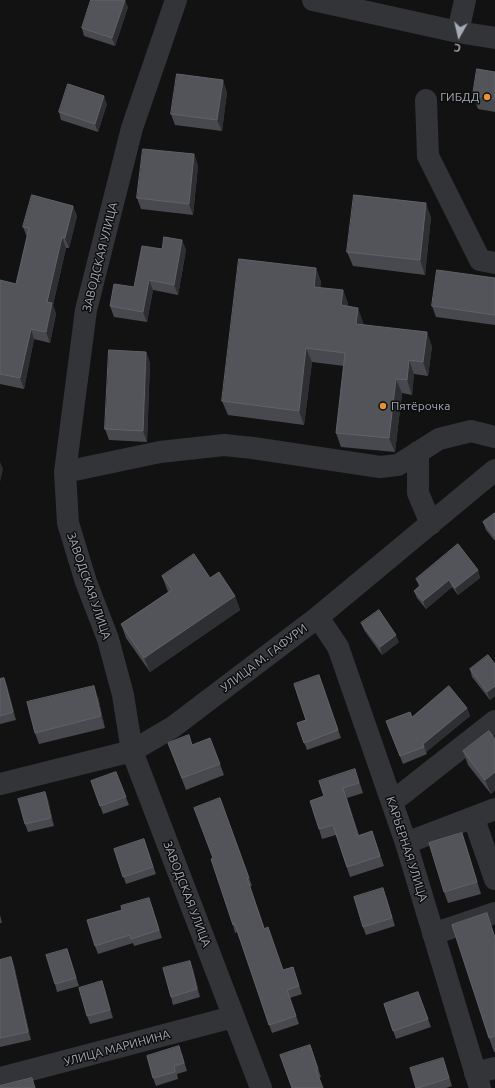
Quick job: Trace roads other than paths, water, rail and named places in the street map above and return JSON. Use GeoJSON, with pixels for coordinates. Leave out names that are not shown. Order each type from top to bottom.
{"type":"FeatureCollection","features":[{"type":"Feature","properties":{"kind":"street","name":"ЗАВОДСКАЯ УЛИЦА"},"geometry":{"type":"LineString","coordinates":[[176,0],[132,128],[86,310],[65,472],[68,523],[86,582],[108,638],[123,695],[132,751],[261,1088]]}},
{"type":"Feature","properties":{"kind":"street"},"geometry":{"type":"LineString","coordinates":[[314,0],[458,32],[495,38]]}},
{"type":"Feature","properties":{"kind":"street"},"geometry":{"type":"LineString","coordinates":[[458,32],[465,0]]}},
{"type":"Feature","properties":{"kind":"street"},"geometry":{"type":"LineString","coordinates":[[426,100],[428,156],[480,260],[495,263]]}},
{"type":"Feature","properties":{"kind":"street"},"geometry":{"type":"LineString","coordinates":[[65,472],[160,452],[224,445],[254,448],[380,467],[398,465],[439,439],[471,431],[495,437]]}},
{"type":"Feature","properties":{"kind":"street"},"geometry":{"type":"LineString","coordinates":[[418,452],[418,493],[431,524]]}},
{"type":"Feature","properties":{"kind":"street","name":"УЛИЦА М. ГАФУРИ"},"geometry":{"type":"LineString","coordinates":[[0,784],[132,751],[173,727],[318,617],[495,470]]}},
{"type":"Feature","properties":{"kind":"street","name":"КАРЬЕРНАЯ УЛИЦА"},"geometry":{"type":"LineString","coordinates":[[318,617],[338,647],[406,843],[433,934],[483,1076]]}},
{"type":"Feature","properties":{"kind":"street"},"geometry":{"type":"LineString","coordinates":[[392,802],[495,721]]}},
{"type":"Feature","properties":{"kind":"street"},"geometry":{"type":"LineString","coordinates":[[406,843],[495,809]]}},
{"type":"Feature","properties":{"kind":"street"},"geometry":{"type":"LineString","coordinates":[[474,818],[495,879]]}},
{"type":"Feature","properties":{"kind":"street"},"geometry":{"type":"LineString","coordinates":[[433,934],[495,913]]}},
{"type":"Feature","properties":{"kind":"street","name":"УЛИЦА МАРИНИНА"},"geometry":{"type":"LineString","coordinates":[[0,1078],[233,1017]]}},
{"type":"Feature","properties":{"kind":"place","name":"ГИБДД"},"geometry":{"type":"Point","coordinates":[487,97]}},
{"type":"Feature","properties":{"kind":"place","name":"Пятёрочка"},"geometry":{"type":"Point","coordinates":[383,406]}}]}
